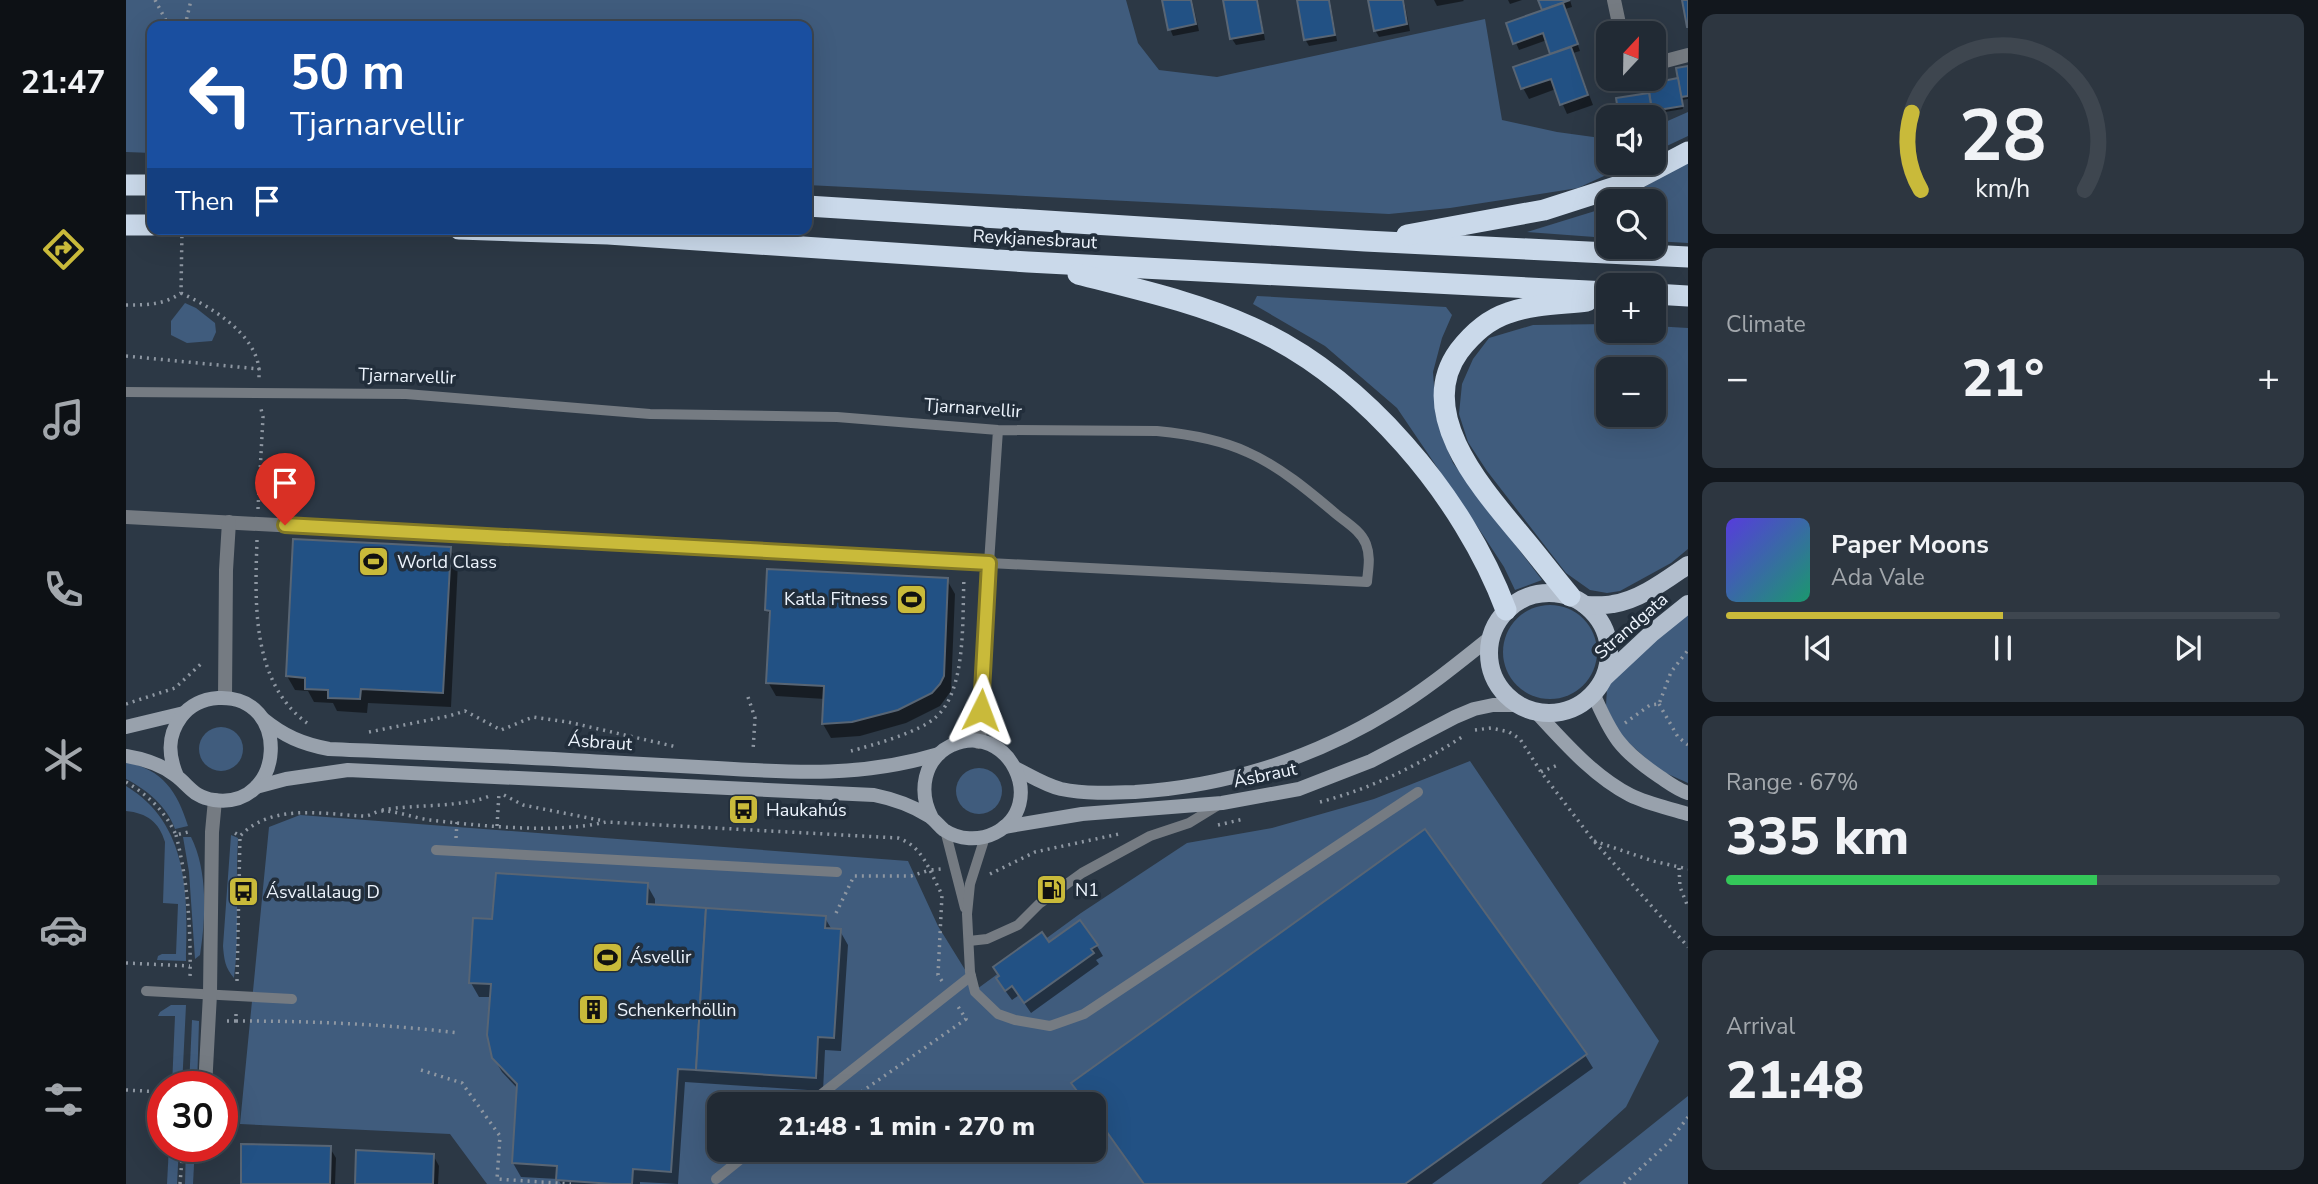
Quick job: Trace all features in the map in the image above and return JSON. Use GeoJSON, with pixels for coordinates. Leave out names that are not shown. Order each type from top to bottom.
{"type":"FeatureCollection","features":[{"type":"Feature","properties":{"kind":"highway"},"geometry":{"type":"LineString","coordinates":[[1365,241],[1544,210],[1631,182],[1688,152]]}},
{"type":"Feature","properties":{"kind":"highway"},"geometry":{"type":"LineString","coordinates":[[126,185],[147,185]]}},
{"type":"Feature","properties":{"kind":"highway","name":"Reykjanesbraut"},"geometry":{"type":"LineString","coordinates":[[812,206],[1365,241],[1688,257]]}},
{"type":"Feature","properties":{"kind":"highway"},"geometry":{"type":"LineString","coordinates":[[126,225],[147,225]]}},
{"type":"Feature","properties":{"kind":"highway","name":"Reykjanesbraut"},"geometry":{"type":"LineString","coordinates":[[623,235],[1028,262],[1596,291]]}},
{"type":"Feature","properties":{"kind":"highway"},"geometry":{"type":"LineString","coordinates":[[1028,262],[1168,297],[1227,316],[1279,340],[1329,373],[1381,418],[1444,496],[1486,562],[1506,610]]}},
{"type":"Feature","properties":{"kind":"highway"},"geometry":{"type":"LineString","coordinates":[[1666,295],[1688,296]]}},
{"type":"Feature","properties":{"kind":"highway"},"geometry":{"type":"LineString","coordinates":[[1578,601],[1465,464],[1452,437],[1445,393],[1454,357],[1477,330],[1491,321],[1509,312],[1596,300]]}},
{"type":"Feature","properties":{"kind":"main road","name":"Strandgata"},"geometry":{"type":"LineString","coordinates":[[1578,601],[1613,604],[1628,600],[1667,580],[1688,565]]}},
{"type":"Feature","properties":{"kind":"main road"},"geometry":{"type":"LineString","coordinates":[[1552,593],[1578,601],[1597,617],[1605,631],[1608,656],[1598,687],[1581,704],[1567,710],[1536,712],[1518,705],[1496,683],[1490,668],[1490,637],[1496,624],[1517,601],[1534,594],[1552,593]]}},
{"type":"Feature","properties":{"kind":"main road","name":"Strandgata"},"geometry":{"type":"LineString","coordinates":[[1598,687],[1651,633],[1688,604]]}},
{"type":"Feature","properties":{"kind":"street"},"geometry":{"type":"LineString","coordinates":[[1614,0],[1618,21]]}},
{"type":"Feature","properties":{"kind":"street"},"geometry":{"type":"LineString","coordinates":[[1666,61],[1688,55]]}},
{"type":"Feature","properties":{"kind":"street","name":"Tjarnarvellir"},"geometry":{"type":"LineString","coordinates":[[126,517],[989,563]]}},
{"type":"Feature","properties":{"kind":"street"},"geometry":{"type":"LineString","coordinates":[[225,698],[229,522]]}},
{"type":"Feature","properties":{"kind":"street"},"geometry":{"type":"LineString","coordinates":[[979,742],[989,563]]}},
{"type":"Feature","properties":{"kind":"street","name":"Ásbraut"},"geometry":{"type":"LineString","coordinates":[[1017,769],[1051,786],[1086,793],[1155,790],[1231,778],[1298,757],[1356,730],[1424,690],[1490,637]]}},
{"type":"Feature","properties":{"kind":"street"},"geometry":{"type":"LineString","coordinates":[[1598,687],[1611,732],[1626,752],[1688,793]]}},
{"type":"Feature","properties":{"kind":"street"},"geometry":{"type":"LineString","coordinates":[[225,698],[240,701],[263,719],[270,736],[272,754],[267,772],[256,787],[230,800],[215,800],[200,796],[187,788],[177,776],[170,761],[169,744],[174,727],[184,713],[196,704],[225,698]]}},
{"type":"Feature","properties":{"kind":"street","name":"Ásbraut"},"geometry":{"type":"LineString","coordinates":[[1004,827],[1082,814],[1222,803],[1299,789],[1371,761],[1474,709],[1493,705],[1518,705]]}},
{"type":"Feature","properties":{"kind":"street"},"geometry":{"type":"LineString","coordinates":[[1536,712],[1598,774],[1630,795],[1688,814]]}},
{"type":"Feature","properties":{"kind":"street"},"geometry":{"type":"LineString","coordinates":[[126,727],[184,713]]}},
{"type":"Feature","properties":{"kind":"street","name":"Ásbraut"},"geometry":{"type":"LineString","coordinates":[[263,719],[294,740],[329,749],[784,772],[879,769],[940,753]]}},
{"type":"Feature","properties":{"kind":"street"},"geometry":{"type":"LineString","coordinates":[[256,787],[328,771],[348,770],[874,795],[910,806],[932,818],[945,830],[964,838],[985,837],[1004,827],[1016,812],[1021,797],[1017,769],[1006,755],[994,746],[965,741],[952,746],[940,753],[927,772],[924,784],[926,807],[932,818]]}},
{"type":"Feature","properties":{"kind":"street"},"geometry":{"type":"LineString","coordinates":[[126,756],[142,758],[177,776]]}},
{"type":"Feature","properties":{"kind":"street"},"geometry":{"type":"LineString","coordinates":[[206,1071],[215,800]]}},
{"type":"Feature","properties":{"kind":"lane","name":"Tjarnarvellir"},"geometry":{"type":"LineString","coordinates":[[126,392],[405,394],[650,414],[823,416],[998,430],[1157,431],[1207,439],[1246,451],[1266,462],[1356,530],[1366,542],[1369,558],[1367,582],[989,563]]}},
{"type":"Feature","properties":{"kind":"lane"},"geometry":{"type":"LineString","coordinates":[[989,563],[998,430]]}},
{"type":"Feature","properties":{"kind":"lane"},"geometry":{"type":"LineString","coordinates":[[985,837],[970,884],[967,914],[971,976],[975,992],[998,1014],[1050,1026],[1084,1014],[1418,792]]}},
{"type":"Feature","properties":{"kind":"lane"},"geometry":{"type":"LineString","coordinates":[[969,941],[988,939],[1018,925],[1039,904],[1082,873],[1150,836],[1189,823],[1222,803]]}},
{"type":"Feature","properties":{"kind":"lane"},"geometry":{"type":"LineString","coordinates":[[945,830],[967,914]]}},
{"type":"Feature","properties":{"kind":"lane"},"geometry":{"type":"LineString","coordinates":[[436,850],[836,872]]}},
{"type":"Feature","properties":{"kind":"lane"},"geometry":{"type":"LineString","coordinates":[[824,1092],[971,976]]}},
{"type":"Feature","properties":{"kind":"lane"},"geometry":{"type":"LineString","coordinates":[[146,991],[292,999]]}},
{"type":"Feature","properties":{"kind":"lane"},"geometry":{"type":"LineString","coordinates":[[716,1179],[737,1162]]}},
{"type":"Feature","properties":{"kind":"path"},"geometry":{"type":"LineString","coordinates":[[155,0],[166,21]]}},
{"type":"Feature","properties":{"kind":"path"},"geometry":{"type":"LineString","coordinates":[[186,21],[191,0]]}},
{"type":"Feature","properties":{"kind":"path"},"geometry":{"type":"LineString","coordinates":[[181,235],[181,293]]}},
{"type":"Feature","properties":{"kind":"path"},"geometry":{"type":"LineString","coordinates":[[126,305],[154,304],[181,293]]}},
{"type":"Feature","properties":{"kind":"path"},"geometry":{"type":"LineString","coordinates":[[181,293],[215,313],[238,332],[256,355],[259,384]]}},
{"type":"Feature","properties":{"kind":"path"},"geometry":{"type":"LineString","coordinates":[[126,356],[259,369]]}},
{"type":"Feature","properties":{"kind":"path"},"geometry":{"type":"LineString","coordinates":[[258,511],[263,417],[259,403]]}},
{"type":"Feature","properties":{"kind":"path"},"geometry":{"type":"LineString","coordinates":[[257,534],[256,596],[265,664],[285,703],[314,728]]}},
{"type":"Feature","properties":{"kind":"path"},"geometry":{"type":"LineString","coordinates":[[849,751],[922,727],[938,716],[954,690],[961,659],[964,561]]}},
{"type":"Feature","properties":{"kind":"path"},"geometry":{"type":"LineString","coordinates":[[1659,704],[1671,672],[1688,650]]}},
{"type":"Feature","properties":{"kind":"path"},"geometry":{"type":"LineString","coordinates":[[126,704],[175,688],[203,662]]}},
{"type":"Feature","properties":{"kind":"path"},"geometry":{"type":"LineString","coordinates":[[743,751],[753,751],[755,718],[748,697]]}},
{"type":"Feature","properties":{"kind":"path"},"geometry":{"type":"LineString","coordinates":[[1623,724],[1650,705],[1659,704]]}},
{"type":"Feature","properties":{"kind":"path"},"geometry":{"type":"LineString","coordinates":[[1659,704],[1678,737],[1688,745]]}},
{"type":"Feature","properties":{"kind":"path"},"geometry":{"type":"LineString","coordinates":[[365,734],[372,730],[465,711],[501,730],[533,717],[686,749]]}},
{"type":"Feature","properties":{"kind":"path"},"geometry":{"type":"LineString","coordinates":[[1560,764],[1542,772],[1592,840],[1688,947]]}},
{"type":"Feature","properties":{"kind":"path"},"geometry":{"type":"LineString","coordinates":[[126,782],[154,803],[170,822],[176,835],[185,876],[190,993]]}},
{"type":"Feature","properties":{"kind":"path"},"geometry":{"type":"LineString","coordinates":[[237,996],[240,836],[247,829],[259,822],[301,812],[316,811],[366,817],[380,810],[404,806],[476,801],[499,791]]}},
{"type":"Feature","properties":{"kind":"path"},"geometry":{"type":"LineString","coordinates":[[499,791],[523,806],[606,822],[898,838],[919,851],[930,870]]}},
{"type":"Feature","properties":{"kind":"path"},"geometry":{"type":"LineString","coordinates":[[497,825],[499,791]]}},
{"type":"Feature","properties":{"kind":"path"},"geometry":{"type":"LineString","coordinates":[[380,810],[426,819],[497,825],[559,828],[606,822]]}},
{"type":"Feature","properties":{"kind":"path"},"geometry":{"type":"LineString","coordinates":[[176,835],[192,831]]}},
{"type":"Feature","properties":{"kind":"path"},"geometry":{"type":"LineString","coordinates":[[234,833],[240,836]]}},
{"type":"Feature","properties":{"kind":"path"},"geometry":{"type":"LineString","coordinates":[[981,876],[995,873],[1035,852],[1120,834]]}},
{"type":"Feature","properties":{"kind":"path"},"geometry":{"type":"LineString","coordinates":[[1592,840],[1688,869]]}},
{"type":"Feature","properties":{"kind":"path"},"geometry":{"type":"LineString","coordinates":[[1679,868],[1680,887],[1688,906]]}},
{"type":"Feature","properties":{"kind":"path"},"geometry":{"type":"LineString","coordinates":[[836,914],[854,876],[911,876],[944,869]]}},
{"type":"Feature","properties":{"kind":"path"},"geometry":{"type":"LineString","coordinates":[[126,963],[190,966]]}},
{"type":"Feature","properties":{"kind":"path"},"geometry":{"type":"LineString","coordinates":[[236,1021],[403,1027],[458,1033]]}},
{"type":"Feature","properties":{"kind":"path"},"geometry":{"type":"LineString","coordinates":[[421,1070],[462,1083],[500,1136],[497,1179],[571,1184]]}},
{"type":"Feature","properties":{"kind":"path"},"geometry":{"type":"LineString","coordinates":[[126,1090],[147,1091]]}},
{"type":"Feature","properties":{"kind":"path"},"geometry":{"type":"LineString","coordinates":[[1623,1184],[1669,1142],[1688,1117]]}},
{"type":"Feature","properties":{"kind":"path"},"geometry":{"type":"LineString","coordinates":[[180,1184],[182,1162]]}},
{"type":"Feature","properties":{"kind":"shaded area"},"geometry":{"type":"Polygon","coordinates":[[[126,0],[1126,0],[1138,43],[1159,70],[1217,77],[1485,19],[1502,120],[1596,137],[1596,175],[1606,175],[1578,188],[1450,208],[1389,214],[812,185],[812,21],[147,21],[147,153],[126,152],[126,0]]]}},
{"type":"Feature","properties":{"kind":"shaded area"},"geometry":{"type":"Polygon","coordinates":[[[1688,112],[1688,136],[1666,146],[1666,122],[1688,112]]]}},
{"type":"Feature","properties":{"kind":"shaded area"},"geometry":{"type":"Polygon","coordinates":[[[1688,161],[1688,243],[1666,242],[1666,189],[1641,189],[1688,161]]]}},
{"type":"Feature","properties":{"kind":"shaded area"},"geometry":{"type":"Polygon","coordinates":[[[1596,211],[1596,237],[1527,232],[1596,211]]]}},
{"type":"Feature","properties":{"kind":"shaded area"},"geometry":{"type":"Polygon","coordinates":[[[1257,296],[1446,307],[1452,315],[1442,338],[1433,372],[1436,416],[1443,439],[1453,463],[1542,580],[1515,590],[1504,567],[1397,408],[1325,346],[1253,304],[1257,296]]]}},
{"type":"Feature","properties":{"kind":"shaded area"},"geometry":{"type":"Polygon","coordinates":[[[185,303],[215,323],[216,332],[212,341],[187,343],[171,335],[171,321],[185,303]]]}},
{"type":"Feature","properties":{"kind":"shaded area"},"geometry":{"type":"Polygon","coordinates":[[[1596,324],[1596,343],[1666,343],[1666,327],[1688,328],[1688,549],[1671,563],[1620,591],[1607,593],[1590,590],[1566,573],[1487,471],[1468,442],[1459,414],[1462,384],[1473,359],[1489,338],[1533,325],[1596,324]]]}},
{"type":"Feature","properties":{"kind":"shaded area"},"geometry":{"type":"Polygon","coordinates":[[[1550,605],[1568,609],[1583,619],[1593,634],[1597,652],[1593,670],[1583,685],[1568,695],[1550,699],[1532,695],[1517,685],[1507,670],[1503,652],[1507,634],[1517,619],[1532,609],[1550,605]]]}},
{"type":"Feature","properties":{"kind":"shaded area"},"geometry":{"type":"Polygon","coordinates":[[[1688,612],[1688,783],[1659,770],[1620,735],[1606,706],[1607,688],[1615,673],[1688,612]]]}},
{"type":"Feature","properties":{"kind":"shaded area"},"geometry":{"type":"Polygon","coordinates":[[[221,727],[237,733],[243,749],[237,765],[221,771],[205,765],[199,749],[205,733],[221,727]]]}},
{"type":"Feature","properties":{"kind":"shaded area","name":"Ásvellir"},"geometry":{"type":"Polygon","coordinates":[[[1470,761],[1659,1041],[1626,1107],[1541,1184],[487,1184],[450,1134],[240,1124],[269,827],[300,815],[908,861],[938,926],[977,989],[1081,913],[1187,843],[1272,828],[1374,799],[1470,761]]]}},
{"type":"Feature","properties":{"kind":"shaded area"},"geometry":{"type":"Polygon","coordinates":[[[126,762],[150,770],[167,784],[179,802],[188,826],[175,829],[167,813],[155,800],[126,779],[126,762]]]}},
{"type":"Feature","properties":{"kind":"shaded area"},"geometry":{"type":"Polygon","coordinates":[[[979,768],[995,775],[1002,791],[995,807],[979,814],[963,807],[956,791],[963,775],[979,768]]]}},
{"type":"Feature","properties":{"kind":"shaded area"},"geometry":{"type":"Polygon","coordinates":[[[126,786],[147,802],[162,820],[173,841],[185,887],[186,961],[157,960],[162,954],[176,954],[178,904],[163,903],[165,842],[156,824],[146,816],[126,811],[126,786]]]}},
{"type":"Feature","properties":{"kind":"shaded area"},"geometry":{"type":"Polygon","coordinates":[[[231,835],[238,838],[234,978],[226,963],[223,946],[231,835]]]}},
{"type":"Feature","properties":{"kind":"shaded area"},"geometry":{"type":"Polygon","coordinates":[[[183,837],[191,837],[197,850],[203,880],[202,941],[200,955],[195,959],[189,872],[183,837]]]}},
{"type":"Feature","properties":{"kind":"shaded area"},"geometry":{"type":"Polygon","coordinates":[[[171,1005],[186,1005],[183,1071],[173,1071],[175,1016],[158,1016],[171,1005]]]}},
{"type":"Feature","properties":{"kind":"shaded area"},"geometry":{"type":"Polygon","coordinates":[[[192,1020],[199,1021],[197,1071],[190,1071],[192,1020]]]}},
{"type":"Feature","properties":{"kind":"shaded area"},"geometry":{"type":"Polygon","coordinates":[[[1688,1096],[1688,1184],[1578,1184],[1688,1096]]]}},
{"type":"Feature","properties":{"kind":"shaded area"},"geometry":{"type":"Polygon","coordinates":[[[168,1162],[178,1162],[177,1184],[167,1184],[168,1162]]]}},
{"type":"Feature","properties":{"kind":"shaded area"},"geometry":{"type":"Polygon","coordinates":[[[186,1162],[194,1162],[193,1184],[185,1184],[186,1162]]]}},
{"type":"Feature","properties":{"kind":"building"},"geometry":{"type":"Polygon","coordinates":[[[1162,0],[1191,0],[1196,24],[1168,30],[1162,0]]]}},
{"type":"Feature","properties":{"kind":"building"},"geometry":{"type":"Polygon","coordinates":[[[1223,0],[1257,0],[1263,33],[1230,39],[1223,0]]]}},
{"type":"Feature","properties":{"kind":"building"},"geometry":{"type":"Polygon","coordinates":[[[1297,0],[1329,0],[1335,35],[1304,40],[1297,0]]]}},
{"type":"Feature","properties":{"kind":"building"},"geometry":{"type":"Polygon","coordinates":[[[1368,0],[1403,0],[1407,24],[1374,31],[1368,0]]]}},
{"type":"Feature","properties":{"kind":"building"},"geometry":{"type":"Polygon","coordinates":[[[1538,0],[1570,0],[1542,10],[1538,0]]]}},
{"type":"Feature","properties":{"kind":"building"},"geometry":{"type":"Polygon","coordinates":[[[1682,0],[1688,0],[1688,27],[1687,27],[1682,0]]]}},
{"type":"Feature","properties":{"kind":"building"},"geometry":{"type":"Polygon","coordinates":[[[1563,3],[1578,44],[1550,54],[1543,33],[1513,44],[1506,23],[1563,3]]]}},
{"type":"Feature","properties":{"kind":"building"},"geometry":{"type":"Polygon","coordinates":[[[1571,47],[1588,95],[1560,105],[1551,79],[1521,89],[1513,67],[1571,47]]]}},
{"type":"Feature","properties":{"kind":"building"},"geometry":{"type":"Polygon","coordinates":[[[1688,66],[1688,96],[1681,97],[1676,68],[1688,66]]]}},
{"type":"Feature","properties":{"kind":"building"},"geometry":{"type":"Polygon","coordinates":[[[1678,78],[1683,106],[1666,109],[1666,105],[1651,105],[1649,91],[1666,91],[1666,80],[1678,78]]]}},
{"type":"Feature","properties":{"kind":"building"},"geometry":{"type":"Polygon","coordinates":[[[1649,93],[1651,105],[1617,105],[1616,98],[1649,93]]]}},
{"type":"Feature","properties":{"kind":"building"},"geometry":{"type":"Polygon","coordinates":[[[293,539],[451,547],[443,693],[361,689],[360,699],[328,698],[328,690],[305,689],[305,678],[286,676],[293,539]]]}},
{"type":"Feature","properties":{"kind":"building"},"geometry":{"type":"Polygon","coordinates":[[[767,569],[948,578],[944,676],[940,684],[932,693],[898,710],[852,722],[822,724],[824,686],[766,683],[770,611],[765,610],[767,569]]]}},
{"type":"Feature","properties":{"kind":"building"},"geometry":{"type":"Polygon","coordinates":[[[1425,829],[1587,1054],[1405,1184],[1144,1184],[1106,1131],[1106,1092],[1078,1092],[1071,1083],[1425,829]]]}},
{"type":"Feature","properties":{"kind":"building","name":"Schenkerhöllin"},"geometry":{"type":"Polygon","coordinates":[[[496,873],[648,883],[647,904],[706,908],[696,1070],[678,1069],[671,1172],[633,1169],[632,1184],[613,1184],[556,1180],[557,1166],[512,1163],[517,1084],[492,1058],[487,1035],[491,984],[469,983],[473,918],[492,919],[496,873]]]}},
{"type":"Feature","properties":{"kind":"building"},"geometry":{"type":"Polygon","coordinates":[[[706,908],[826,916],[825,928],[841,929],[834,1038],[818,1037],[816,1078],[696,1070],[706,908]]]}},
{"type":"Feature","properties":{"kind":"building"},"geometry":{"type":"Polygon","coordinates":[[[1080,920],[1098,945],[1091,949],[1094,953],[1024,1003],[1012,986],[1005,991],[996,978],[999,976],[993,967],[1042,932],[1049,942],[1080,920]]]}},
{"type":"Feature","properties":{"kind":"building"},"geometry":{"type":"Polygon","coordinates":[[[241,1144],[331,1146],[330,1184],[241,1184],[241,1144]]]}},
{"type":"Feature","properties":{"kind":"building"},"geometry":{"type":"Polygon","coordinates":[[[356,1150],[434,1154],[433,1184],[355,1184],[356,1150]]]}},
{"type":"Feature","properties":{"kind":"place","name":"World Class"},"geometry":{"type":"Point","coordinates":[374,562]}},
{"type":"Feature","properties":{"kind":"place","name":"Katla Fitness"},"geometry":{"type":"Point","coordinates":[911,599]}},
{"type":"Feature","properties":{"kind":"place","name":"Haukahús"},"geometry":{"type":"Point","coordinates":[743,810]}},
{"type":"Feature","properties":{"kind":"place","name":"N1"},"geometry":{"type":"Point","coordinates":[1052,890]}},
{"type":"Feature","properties":{"kind":"place","name":"Ásvallalaug D"},"geometry":{"type":"Point","coordinates":[243,892]}},
{"type":"Feature","properties":{"kind":"place","name":"Ásvellir"},"geometry":{"type":"Point","coordinates":[607,957]}},
{"type":"Feature","properties":{"kind":"place","name":"Schenkerhöllin"},"geometry":{"type":"Point","coordinates":[594,1010]}},
{"type":"Feature","properties":{"kind":"route"},"geometry":{"type":"LineString","coordinates":[[285,525],[989,563],[981,710]]}}]}
